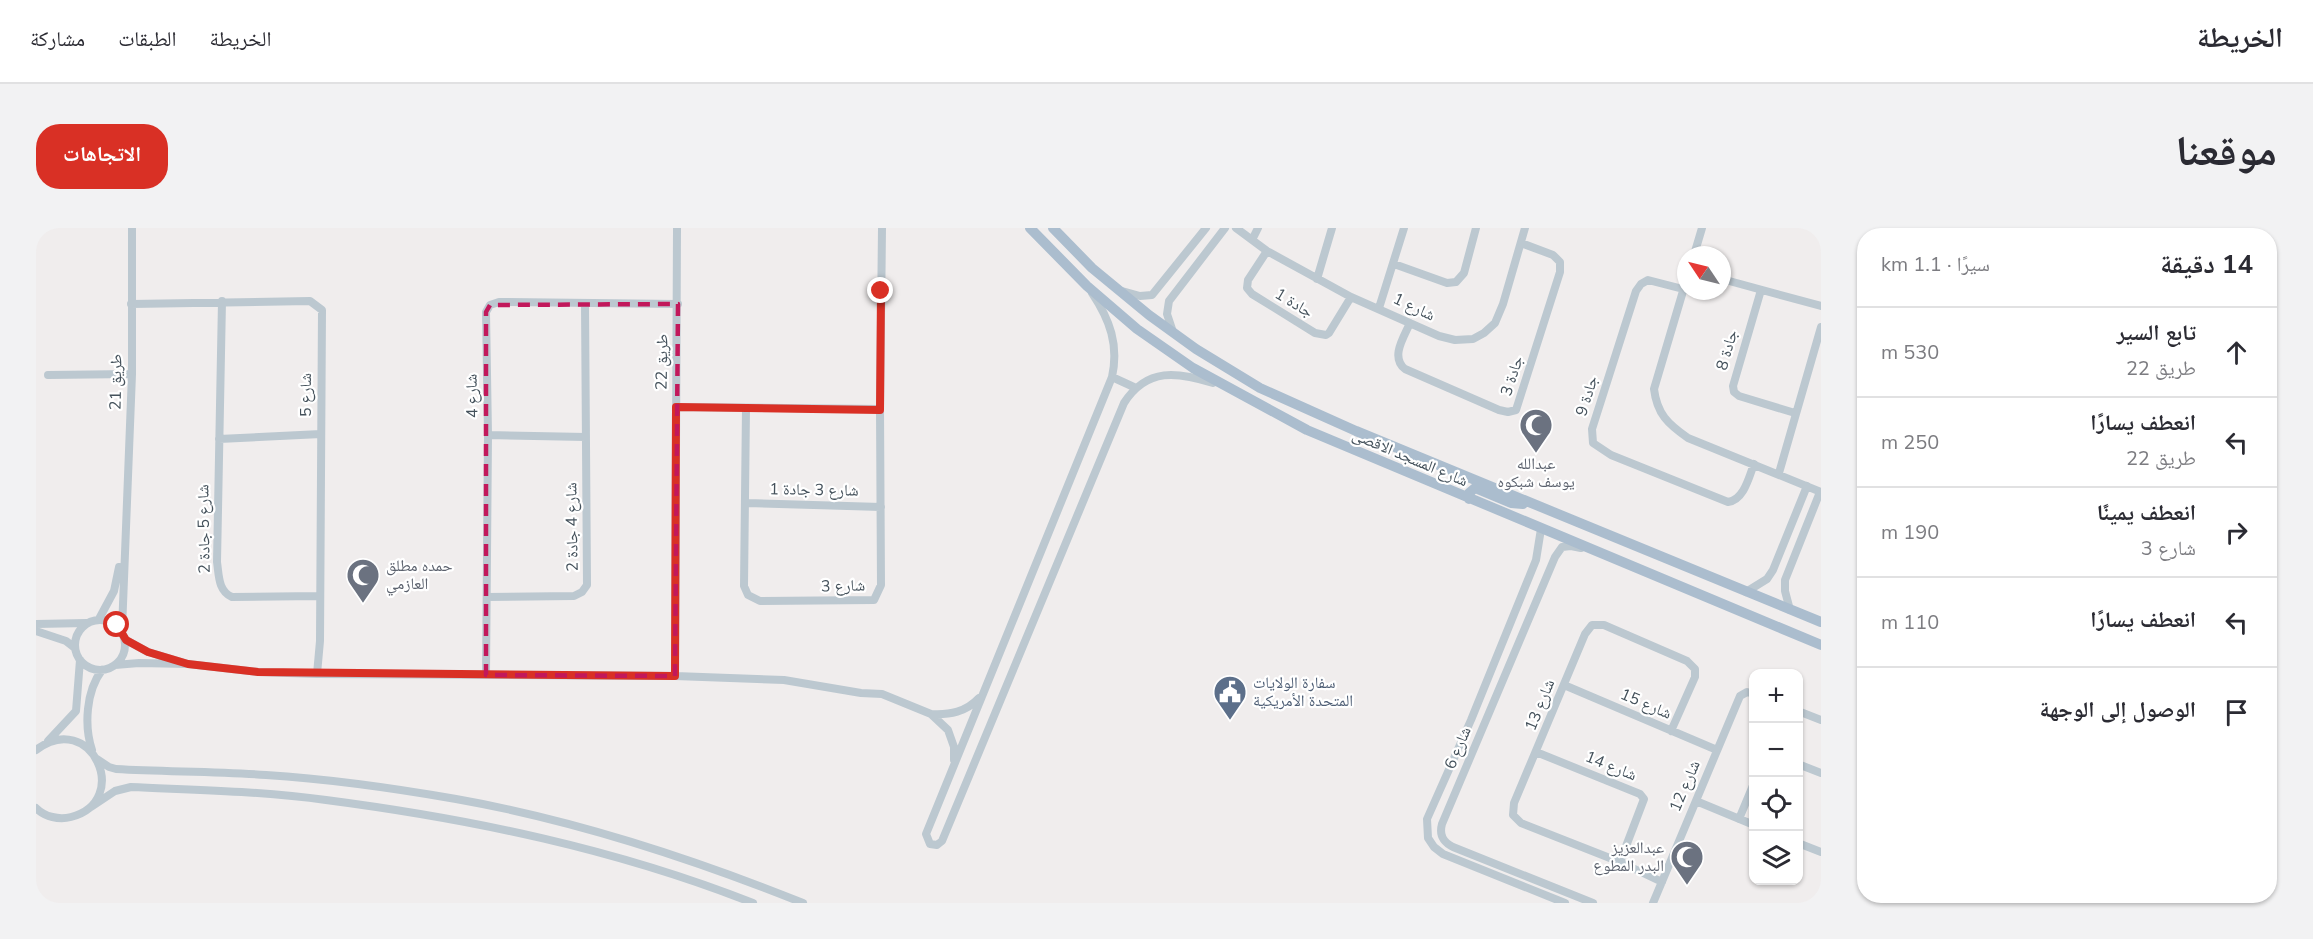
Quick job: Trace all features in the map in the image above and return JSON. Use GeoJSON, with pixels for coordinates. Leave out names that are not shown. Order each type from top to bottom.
{"type":"FeatureCollection","features":[{"type":"Feature","properties":{"kind":"main road","name":"شارع المسجد الاقصى"},"geometry":{"type":"LineString","coordinates":[[1030,228],[1087,286],[1137,329],[1225,387],[1307,430],[1821,645]]}},
{"type":"Feature","properties":{"kind":"main road","name":"شارع المسجد الاقصى"},"geometry":{"type":"LineString","coordinates":[[1053,228],[1092,268],[1117,289],[1173,332],[1260,388],[1356,431],[1821,622]]}},
{"type":"Feature","properties":{"kind":"main road"},"geometry":{"type":"LineString","coordinates":[[1307,430],[1315,429],[1348,441],[1355,437],[1356,431]]}},
{"type":"Feature","properties":{"kind":"main road"},"geometry":{"type":"LineString","coordinates":[[1469,499],[1469,493],[1475,488],[1511,503],[1533,504]]}},
{"type":"Feature","properties":{"kind":"main road"},"geometry":{"type":"LineString","coordinates":[[1796,634],[1810,633],[1821,638]]}},
{"type":"Feature","properties":{"kind":"street","name":"طريق 21"},"geometry":{"type":"LineString","coordinates":[[122,630],[132,374],[132,228]]}},
{"type":"Feature","properties":{"kind":"street","name":"طريق 22"},"geometry":{"type":"LineString","coordinates":[[675,676],[677,228]]}},
{"type":"Feature","properties":{"kind":"street","name":"شارع 3"},"geometry":{"type":"LineString","coordinates":[[746,408],[747,503],[744,586],[748,595],[760,602],[874,600],[881,585],[882,228]]}},
{"type":"Feature","properties":{"kind":"street"},"geometry":{"type":"LineString","coordinates":[[1024,228],[1041,240]]}},
{"type":"Feature","properties":{"kind":"street"},"geometry":{"type":"LineString","coordinates":[[1117,289],[1140,296],[1152,295],[1206,228]]}},
{"type":"Feature","properties":{"kind":"street"},"geometry":{"type":"LineString","coordinates":[[1173,332],[1167,314],[1169,302],[1225,228]]}},
{"type":"Feature","properties":{"kind":"street","name":"شارع 1"},"geometry":{"type":"LineString","coordinates":[[1236,228],[1267,251],[1351,297],[1439,336],[1455,340],[1473,339],[1495,323],[1525,228]]}},
{"type":"Feature","properties":{"kind":"street"},"geometry":{"type":"LineString","coordinates":[[1252,240],[1258,228]]}},
{"type":"Feature","properties":{"kind":"street"},"geometry":{"type":"LineString","coordinates":[[1317,279],[1332,228]]}},
{"type":"Feature","properties":{"kind":"street"},"geometry":{"type":"LineString","coordinates":[[1379,308],[1404,228]]}},
{"type":"Feature","properties":{"kind":"street"},"geometry":{"type":"LineString","coordinates":[[1394,264],[1447,283],[1456,282],[1464,273],[1476,228]]}},
{"type":"Feature","properties":{"kind":"street"},"geometry":{"type":"LineString","coordinates":[[1697,246],[1702,228]]}},
{"type":"Feature","properties":{"kind":"street","name":"جادة 3"},"geometry":{"type":"LineString","coordinates":[[1410,323],[1397,357],[1398,363],[1405,369],[1498,410],[1508,412],[1516,410],[1557,282],[1560,262],[1553,255],[1521,243]]}},
{"type":"Feature","properties":{"kind":"street","name":"جادة 1"},"geometry":{"type":"LineString","coordinates":[[1267,251],[1248,280],[1247,288],[1252,294],[1315,333],[1326,335],[1329,333],[1351,297]]}},
{"type":"Feature","properties":{"kind":"street","name":"جادة 9"},"geometry":{"type":"LineString","coordinates":[[1677,284],[1648,280],[1636,291],[1592,429],[1593,443],[1611,455],[1728,502],[1735,501],[1741,496],[1754,464]]}},
{"type":"Feature","properties":{"kind":"street"},"geometry":{"type":"LineString","coordinates":[[1731,282],[1821,306]]}},
{"type":"Feature","properties":{"kind":"street"},"geometry":{"type":"LineString","coordinates":[[1087,286],[1103,309],[1111,327],[1115,357],[1112,377],[926,834],[927,841],[933,845],[942,841],[1124,403],[1136,388],[1160,376],[1177,374],[1225,387]]}},
{"type":"Feature","properties":{"kind":"street","name":"جادة 8"},"geometry":{"type":"LineString","coordinates":[[1761,290],[1732,386],[1734,392],[1739,396],[1795,412]]}},
{"type":"Feature","properties":{"kind":"street"},"geometry":{"type":"LineString","coordinates":[[1681,300],[1654,389],[1656,405],[1670,426],[1688,438],[1779,473],[1821,492],[1785,580],[1785,591],[1790,610]]}},
{"type":"Feature","properties":{"kind":"street","name":"شارع 5 جادة 2"},"geometry":{"type":"LineString","coordinates":[[222,301],[217,562],[222,588],[225,594],[232,597],[319,596]]}},
{"type":"Feature","properties":{"kind":"street","name":"شارع 5"},"geometry":{"type":"LineString","coordinates":[[131,304],[310,301],[322,310],[320,641],[317,674]]}},
{"type":"Feature","properties":{"kind":"street","name":"شارع 4"},"geometry":{"type":"LineString","coordinates":[[486,675],[488,435],[486,312],[490,305],[499,302],[678,304]]}},
{"type":"Feature","properties":{"kind":"street","name":"شارع 4 جادة 2"},"geometry":{"type":"LineString","coordinates":[[487,597],[574,596],[582,592],[586,585],[585,304]]}},
{"type":"Feature","properties":{"kind":"street"},"geometry":{"type":"LineString","coordinates":[[1779,473],[1821,327]]}},
{"type":"Feature","properties":{"kind":"street"},"geometry":{"type":"LineString","coordinates":[[48,375],[132,374]]}},
{"type":"Feature","properties":{"kind":"street"},"geometry":{"type":"LineString","coordinates":[[1112,377],[1136,388]]}},
{"type":"Feature","properties":{"kind":"street"},"geometry":{"type":"LineString","coordinates":[[676,407],[880,410]]}},
{"type":"Feature","properties":{"kind":"street"},"geometry":{"type":"LineString","coordinates":[[219,439],[321,434]]}},
{"type":"Feature","properties":{"kind":"street"},"geometry":{"type":"LineString","coordinates":[[488,435],[586,437]]}},
{"type":"Feature","properties":{"kind":"street"},"geometry":{"type":"LineString","coordinates":[[1746,592],[1767,579],[1773,570],[1807,486]]}},
{"type":"Feature","properties":{"kind":"street","name":"شارع 3 جادة 1"},"geometry":{"type":"LineString","coordinates":[[747,503],[881,507]]}},
{"type":"Feature","properties":{"kind":"street","name":"شارع 6"},"geometry":{"type":"LineString","coordinates":[[1541,529],[1539,548],[1531,573],[1471,720],[1427,819],[1428,838],[1436,849],[1448,857],[1565,903]]}},
{"type":"Feature","properties":{"kind":"street","name":"طريق 21"},"geometry":{"type":"LineString","coordinates":[[99,619],[108,607],[114,591],[126,537]]}},
{"type":"Feature","properties":{"kind":"street","name":"شارع 6"},"geometry":{"type":"LineString","coordinates":[[1592,550],[1571,546],[1562,548],[1546,579],[1441,827],[1443,839],[1446,842],[1593,903]]}},
{"type":"Feature","properties":{"kind":"street"},"geometry":{"type":"LineString","coordinates":[[1531,573],[1546,579]]}},
{"type":"Feature","properties":{"kind":"street"},"geometry":{"type":"LineString","coordinates":[[1027,587],[1039,588],[1045,594]]}},
{"type":"Feature","properties":{"kind":"street"},"geometry":{"type":"LineString","coordinates":[[36,624],[87,623],[99,619],[112,622],[122,630],[126,640],[124,654],[115,666]]}},
{"type":"Feature","properties":{"kind":"street"},"geometry":{"type":"LineString","coordinates":[[75,648],[77,634],[87,623]]}},
{"type":"Feature","properties":{"kind":"street","name":"شارع 13"},"geometry":{"type":"LineString","coordinates":[[1662,882],[1620,862],[1521,823],[1513,815],[1514,803],[1585,634],[1592,625],[1604,625],[1687,662],[1695,669],[1695,677],[1671,731]]}},
{"type":"Feature","properties":{"kind":"street"},"geometry":{"type":"LineString","coordinates":[[36,631],[66,641],[75,648],[80,660],[76,711],[46,743],[36,750]]}},
{"type":"Feature","properties":{"kind":"street"},"geometry":{"type":"LineString","coordinates":[[126,640],[148,652],[188,664]]}},
{"type":"Feature","properties":{"kind":"street"},"geometry":{"type":"LineString","coordinates":[[80,660],[90,668],[102,670],[140,663],[188,664],[258,672],[317,674],[675,676],[784,680],[861,693],[882,694],[931,714],[944,724],[952,738],[953,769]]}},
{"type":"Feature","properties":{"kind":"street"},"geometry":{"type":"LineString","coordinates":[[91,807],[99,796],[102,782],[101,768],[86,734],[93,686],[102,670]]}},
{"type":"Feature","properties":{"kind":"street","name":"شارع 15"},"geometry":{"type":"LineString","coordinates":[[1564,685],[1717,750]]}},
{"type":"Feature","properties":{"kind":"street"},"geometry":{"type":"LineString","coordinates":[[931,714],[947,714],[963,710],[974,703],[985,689]]}},
{"type":"Feature","properties":{"kind":"street","name":"شارع 12"},"geometry":{"type":"LineString","coordinates":[[1653,903],[1740,696],[1749,693]]}},
{"type":"Feature","properties":{"kind":"street"},"geometry":{"type":"LineString","coordinates":[[78,698],[90,700]]}},
{"type":"Feature","properties":{"kind":"street"},"geometry":{"type":"LineString","coordinates":[[1803,713],[1820,718]]}},
{"type":"Feature","properties":{"kind":"street"},"geometry":{"type":"LineString","coordinates":[[46,743],[59,739],[73,740],[85,746],[109,767],[116,769],[266,775],[365,785],[456,799],[580,826],[723,871],[803,903]]}},
{"type":"Feature","properties":{"kind":"street","name":"شارع 14"},"geometry":{"type":"LineString","coordinates":[[1536,752],[1640,794],[1644,799],[1620,862]]}},
{"type":"Feature","properties":{"kind":"street"},"geometry":{"type":"LineString","coordinates":[[1803,766],[1821,773]]}},
{"type":"Feature","properties":{"kind":"street"},"geometry":{"type":"LineString","coordinates":[[37,809],[52,817],[66,819],[79,815],[115,791],[131,787],[337,801],[454,819],[555,839],[644,865],[753,903]]}},
{"type":"Feature","properties":{"kind":"street"},"geometry":{"type":"LineString","coordinates":[[1739,819],[1749,795]]}},
{"type":"Feature","properties":{"kind":"street"},"geometry":{"type":"LineString","coordinates":[[1696,801],[1749,823]]}},
{"type":"Feature","properties":{"kind":"street"},"geometry":{"type":"LineString","coordinates":[[1803,845],[1821,852]]}},
{"type":"Feature","properties":{"kind":"street"},"geometry":{"type":"LineString","coordinates":[[1476,867],[1480,857]]}},
{"type":"Feature","properties":{"kind":"highlighted area"},"geometry":{"type":"Polygon","coordinates":[[[678,304],[675,676],[486,675],[486,312],[490,305],[678,304]]]}},
{"type":"Feature","properties":{"kind":"place","name":"عبدالله يوسف شبكوه"},"geometry":{"type":"Point","coordinates":[1536,454]}},
{"type":"Feature","properties":{"kind":"place","name":"حمده مطلق العازمي"},"geometry":{"type":"Point","coordinates":[363,604]}},
{"type":"Feature","properties":{"kind":"place","name":"سفارة الولايات المتحدة الأمريكية"},"geometry":{"type":"Point","coordinates":[1230,721]}},
{"type":"Feature","properties":{"kind":"place","name":"عبدالعزيز البدر المطوع"},"geometry":{"type":"Point","coordinates":[1687,886]}},
{"type":"Feature","properties":{"kind":"route"},"geometry":{"type":"LineString","coordinates":[[117,625],[126,640],[148,652],[188,664],[258,672],[675,676],[677,630],[676,407],[880,410],[881,291]]}}]}
